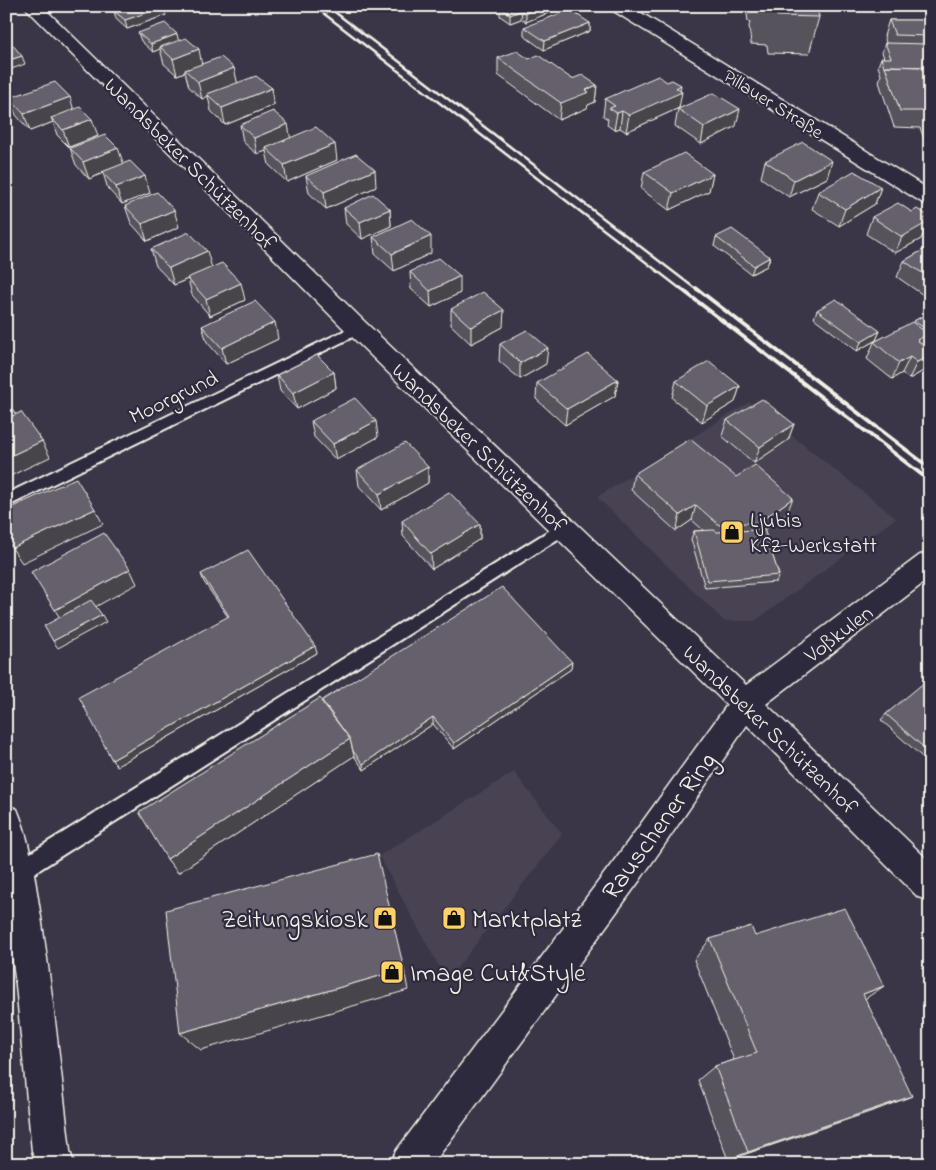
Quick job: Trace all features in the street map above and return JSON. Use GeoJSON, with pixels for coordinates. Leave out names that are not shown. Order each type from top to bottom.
{"type":"FeatureCollection","features":[{"type":"Feature","properties":{"kind":"street","name":"Wandsbeker Schützenhof"},"geometry":{"type":"LineString","coordinates":[[32,6],[358,329],[745,703],[930,885]]}},
{"type":"Feature","properties":{"kind":"street","name":"Pillauer Straße"},"geometry":{"type":"LineString","coordinates":[[618,6],[930,199]]}},
{"type":"Feature","properties":{"kind":"street","name":"Voßkulen"},"geometry":{"type":"LineString","coordinates":[[745,703],[930,563]]}},
{"type":"Feature","properties":{"kind":"street","name":"Rauschener Ring"},"geometry":{"type":"LineString","coordinates":[[409,1164],[628,869],[745,703]]}},
{"type":"Feature","properties":{"kind":"street"},"geometry":{"type":"LineString","coordinates":[[6,820],[18,872],[28,937],[51,1151],[55,1164]]}},
{"type":"Feature","properties":{"kind":"lane","name":"Moorgrund"},"geometry":{"type":"LineString","coordinates":[[6,501],[358,329]]}},
{"type":"Feature","properties":{"kind":"lane"},"geometry":{"type":"LineString","coordinates":[[18,872],[563,528]]}},
{"type":"Feature","properties":{"kind":"shaded area"},"geometry":{"type":"Polygon","coordinates":[[[749,402],[896,518],[755,621],[724,621],[597,497],[749,402]]]}},
{"type":"Feature","properties":{"kind":"shaded area","name":"Marktplatz"},"geometry":{"type":"Polygon","coordinates":[[[514,772],[562,834],[447,981],[379,856],[514,772]]]}},
{"type":"Feature","properties":{"kind":"building"},"geometry":{"type":"Polygon","coordinates":[[[127,6],[164,7],[125,20],[114,11],[127,6]]]}},
{"type":"Feature","properties":{"kind":"building"},"geometry":{"type":"Polygon","coordinates":[[[505,6],[545,6],[526,13],[522,10],[510,15],[500,8],[505,6]]]}},
{"type":"Feature","properties":{"kind":"building"},"geometry":{"type":"Polygon","coordinates":[[[760,6],[817,6],[819,17],[777,16],[776,8],[760,6]]]}},
{"type":"Feature","properties":{"kind":"building"},"geometry":{"type":"Polygon","coordinates":[[[570,10],[590,23],[545,41],[524,27],[570,10]]]}},
{"type":"Feature","properties":{"kind":"building"},"geometry":{"type":"Polygon","coordinates":[[[889,20],[930,20],[930,36],[895,35],[889,20]]]}},
{"type":"Feature","properties":{"kind":"building"},"geometry":{"type":"Polygon","coordinates":[[[165,23],[177,34],[151,44],[138,33],[165,23]]]}},
{"type":"Feature","properties":{"kind":"building"},"geometry":{"type":"Polygon","coordinates":[[[186,38],[199,49],[173,59],[160,47],[186,38]]]}},
{"type":"Feature","properties":{"kind":"building"},"geometry":{"type":"Polygon","coordinates":[[[11,43],[22,56],[6,61],[6,45],[11,43]]]}},
{"type":"Feature","properties":{"kind":"building"},"geometry":{"type":"Polygon","coordinates":[[[885,43],[930,44],[930,59],[927,59],[930,73],[927,67],[884,67],[881,58],[891,58],[885,43]]]}},
{"type":"Feature","properties":{"kind":"building"},"geometry":{"type":"Polygon","coordinates":[[[517,51],[529,59],[538,55],[572,79],[582,75],[597,85],[586,90],[589,92],[561,103],[498,58],[517,51]]]}},
{"type":"Feature","properties":{"kind":"building"},"geometry":{"type":"Polygon","coordinates":[[[221,57],[234,68],[198,82],[185,70],[221,57]]]}},
{"type":"Feature","properties":{"kind":"building"},"geometry":{"type":"Polygon","coordinates":[[[885,66],[927,67],[930,73],[930,111],[900,111],[885,66]]]}},
{"type":"Feature","properties":{"kind":"building"},"geometry":{"type":"Polygon","coordinates":[[[256,76],[272,88],[222,108],[207,94],[256,76]]]}},
{"type":"Feature","properties":{"kind":"building"},"geometry":{"type":"Polygon","coordinates":[[[658,76],[667,82],[672,80],[681,85],[676,88],[682,92],[629,115],[622,111],[617,113],[609,108],[615,106],[605,99],[658,76]]]}},
{"type":"Feature","properties":{"kind":"building"},"geometry":{"type":"Polygon","coordinates":[[[55,82],[70,97],[24,114],[9,98],[55,82]]]}},
{"type":"Feature","properties":{"kind":"building"},"geometry":{"type":"Polygon","coordinates":[[[714,93],[740,109],[704,127],[678,109],[714,93]]]}},
{"type":"Feature","properties":{"kind":"building"},"geometry":{"type":"Polygon","coordinates":[[[80,107],[92,119],[63,130],[51,118],[80,107]]]}},
{"type":"Feature","properties":{"kind":"building"},"geometry":{"type":"Polygon","coordinates":[[[273,111],[288,124],[254,138],[240,125],[273,111]]]}},
{"type":"Feature","properties":{"kind":"building"},"geometry":{"type":"Polygon","coordinates":[[[924,120],[930,120],[930,135],[924,120]]]}},
{"type":"Feature","properties":{"kind":"building"},"geometry":{"type":"Polygon","coordinates":[[[316,127],[335,144],[284,165],[266,148],[316,127]]]}},
{"type":"Feature","properties":{"kind":"building"},"geometry":{"type":"Polygon","coordinates":[[[105,135],[118,148],[83,162],[70,148],[105,135]]]}},
{"type":"Feature","properties":{"kind":"building"},"geometry":{"type":"Polygon","coordinates":[[[803,142],[832,161],[794,180],[765,161],[803,142]]]}},
{"type":"Feature","properties":{"kind":"building"},"geometry":{"type":"Polygon","coordinates":[[[684,153],[713,174],[673,193],[644,172],[684,153]]]}},
{"type":"Feature","properties":{"kind":"building"},"geometry":{"type":"Polygon","coordinates":[[[356,154],[375,170],[324,192],[306,176],[356,154]]]}},
{"type":"Feature","properties":{"kind":"building"},"geometry":{"type":"Polygon","coordinates":[[[130,161],[145,176],[116,187],[102,172],[130,161]]]}},
{"type":"Feature","properties":{"kind":"building"},"geometry":{"type":"Polygon","coordinates":[[[854,171],[881,187],[845,209],[818,192],[854,171]]]}},
{"type":"Feature","properties":{"kind":"building"},"geometry":{"type":"Polygon","coordinates":[[[157,192],[174,210],[142,224],[125,206],[157,192]]]}},
{"type":"Feature","properties":{"kind":"building"},"geometry":{"type":"Polygon","coordinates":[[[373,194],[390,209],[360,222],[344,208],[373,194]]]}},
{"type":"Feature","properties":{"kind":"building"},"geometry":{"type":"Polygon","coordinates":[[[898,203],[912,212],[917,209],[929,216],[924,219],[928,222],[902,237],[872,217],[898,203]]]}},
{"type":"Feature","properties":{"kind":"building"},"geometry":{"type":"Polygon","coordinates":[[[412,219],[431,236],[392,254],[373,237],[412,219]]]}},
{"type":"Feature","properties":{"kind":"building"},"geometry":{"type":"Polygon","coordinates":[[[732,229],[770,257],[754,266],[716,237],[732,229]]]}},
{"type":"Feature","properties":{"kind":"building"},"geometry":{"type":"Polygon","coordinates":[[[189,232],[207,251],[169,268],[151,249],[189,232]]]}},
{"type":"Feature","properties":{"kind":"building"},"geometry":{"type":"Polygon","coordinates":[[[930,246],[930,278],[904,261],[930,246]]]}},
{"type":"Feature","properties":{"kind":"building"},"geometry":{"type":"Polygon","coordinates":[[[439,258],[460,276],[430,291],[410,272],[439,258]]]}},
{"type":"Feature","properties":{"kind":"building"},"geometry":{"type":"Polygon","coordinates":[[[222,263],[241,283],[206,299],[187,278],[222,263]]]}},
{"type":"Feature","properties":{"kind":"building"},"geometry":{"type":"Polygon","coordinates":[[[483,292],[504,310],[471,327],[451,309],[483,292]]]}},
{"type":"Feature","properties":{"kind":"building"},"geometry":{"type":"Polygon","coordinates":[[[836,299],[880,331],[861,342],[817,310],[836,299]]]}},
{"type":"Feature","properties":{"kind":"building"},"geometry":{"type":"Polygon","coordinates":[[[255,301],[275,322],[222,348],[202,326],[255,301]]]}},
{"type":"Feature","properties":{"kind":"building"},"geometry":{"type":"Polygon","coordinates":[[[930,312],[930,332],[914,321],[930,312]]]}},
{"type":"Feature","properties":{"kind":"building"},"geometry":{"type":"Polygon","coordinates":[[[912,322],[928,334],[917,340],[930,351],[930,356],[917,362],[910,357],[899,363],[874,342],[912,322]]]}},
{"type":"Feature","properties":{"kind":"building"},"geometry":{"type":"Polygon","coordinates":[[[527,330],[548,348],[520,363],[500,344],[527,330]]]}},
{"type":"Feature","properties":{"kind":"building"},"geometry":{"type":"Polygon","coordinates":[[[588,354],[618,380],[567,409],[537,383],[588,354]]]}},
{"type":"Feature","properties":{"kind":"building"},"geometry":{"type":"Polygon","coordinates":[[[317,355],[334,372],[293,393],[277,375],[317,355]]]}},
{"type":"Feature","properties":{"kind":"building"},"geometry":{"type":"Polygon","coordinates":[[[709,361],[740,386],[707,406],[676,381],[709,361]]]}},
{"type":"Feature","properties":{"kind":"building"},"geometry":{"type":"Polygon","coordinates":[[[355,398],[376,421],[333,444],[311,421],[355,398]]]}},
{"type":"Feature","properties":{"kind":"building"},"geometry":{"type":"Polygon","coordinates":[[[762,399],[794,424],[760,447],[727,420],[762,399]]]}},
{"type":"Feature","properties":{"kind":"building"},"geometry":{"type":"Polygon","coordinates":[[[21,412],[42,441],[6,458],[6,419],[21,412]]]}},
{"type":"Feature","properties":{"kind":"building"},"geometry":{"type":"Polygon","coordinates":[[[690,439],[736,477],[755,465],[793,498],[759,522],[719,525],[696,505],[680,515],[634,474],[690,439]]]}},
{"type":"Feature","properties":{"kind":"building"},"geometry":{"type":"Polygon","coordinates":[[[405,443],[428,467],[379,494],[357,470],[405,443]]]}},
{"type":"Feature","properties":{"kind":"building"},"geometry":{"type":"Polygon","coordinates":[[[76,478],[95,509],[12,548],[6,537],[6,510],[76,478]]]}},
{"type":"Feature","properties":{"kind":"building"},"geometry":{"type":"Polygon","coordinates":[[[449,492],[480,524],[431,554],[402,521],[449,492]]]}},
{"type":"Feature","properties":{"kind":"building"},"geometry":{"type":"Polygon","coordinates":[[[763,526],[779,575],[708,581],[694,531],[756,530],[763,526]]]}},
{"type":"Feature","properties":{"kind":"building"},"geometry":{"type":"Polygon","coordinates":[[[104,533],[130,569],[55,610],[31,572],[104,533]]]}},
{"type":"Feature","properties":{"kind":"building"},"geometry":{"type":"Polygon","coordinates":[[[248,550],[315,646],[112,760],[79,697],[229,616],[201,574],[248,550]]]}},
{"type":"Feature","properties":{"kind":"building"},"geometry":{"type":"Polygon","coordinates":[[[502,587],[572,662],[454,743],[433,717],[363,764],[353,751],[350,739],[321,701],[502,587]]]}},
{"type":"Feature","properties":{"kind":"building"},"geometry":{"type":"Polygon","coordinates":[[[91,600],[102,615],[53,641],[44,626],[91,600]]]}},
{"type":"Feature","properties":{"kind":"building"},"geometry":{"type":"Polygon","coordinates":[[[926,681],[930,685],[930,753],[886,714],[926,681]]]}},
{"type":"Feature","properties":{"kind":"building"},"geometry":{"type":"Polygon","coordinates":[[[320,698],[350,739],[167,859],[139,812],[320,698]]]}},
{"type":"Feature","properties":{"kind":"building"},"geometry":{"type":"Polygon","coordinates":[[[377,854],[404,969],[180,1033],[166,910],[377,854]]]}},
{"type":"Feature","properties":{"kind":"building"},"geometry":{"type":"Polygon","coordinates":[[[845,908],[884,986],[863,994],[912,1096],[748,1152],[715,1066],[757,1053],[710,939],[751,926],[755,936],[845,908]]]}},
{"type":"Feature","properties":{"kind":"railway"},"geometry":{"type":"LineString","coordinates":[[314,6],[682,290]]}},
{"type":"Feature","properties":{"kind":"railway"},"geometry":{"type":"LineString","coordinates":[[327,6],[697,290]]}},
{"type":"Feature","properties":{"kind":"railway"},"geometry":{"type":"LineString","coordinates":[[680,288],[930,481]]}},
{"type":"Feature","properties":{"kind":"railway"},"geometry":{"type":"LineString","coordinates":[[696,288],[930,468]]}},
{"type":"Feature","properties":{"kind":"place","name":"Ljubis Kfz-Werkstatt"},"geometry":{"type":"Point","coordinates":[732,532]}},
{"type":"Feature","properties":{"kind":"place","name":"Zeitungskiosk"},"geometry":{"type":"Point","coordinates":[385,918]}},
{"type":"Feature","properties":{"kind":"place","name":"Marktplatz"},"geometry":{"type":"Point","coordinates":[454,918]}},
{"type":"Feature","properties":{"kind":"place","name":"Image Cut&Style"},"geometry":{"type":"Point","coordinates":[392,972]}}]}
